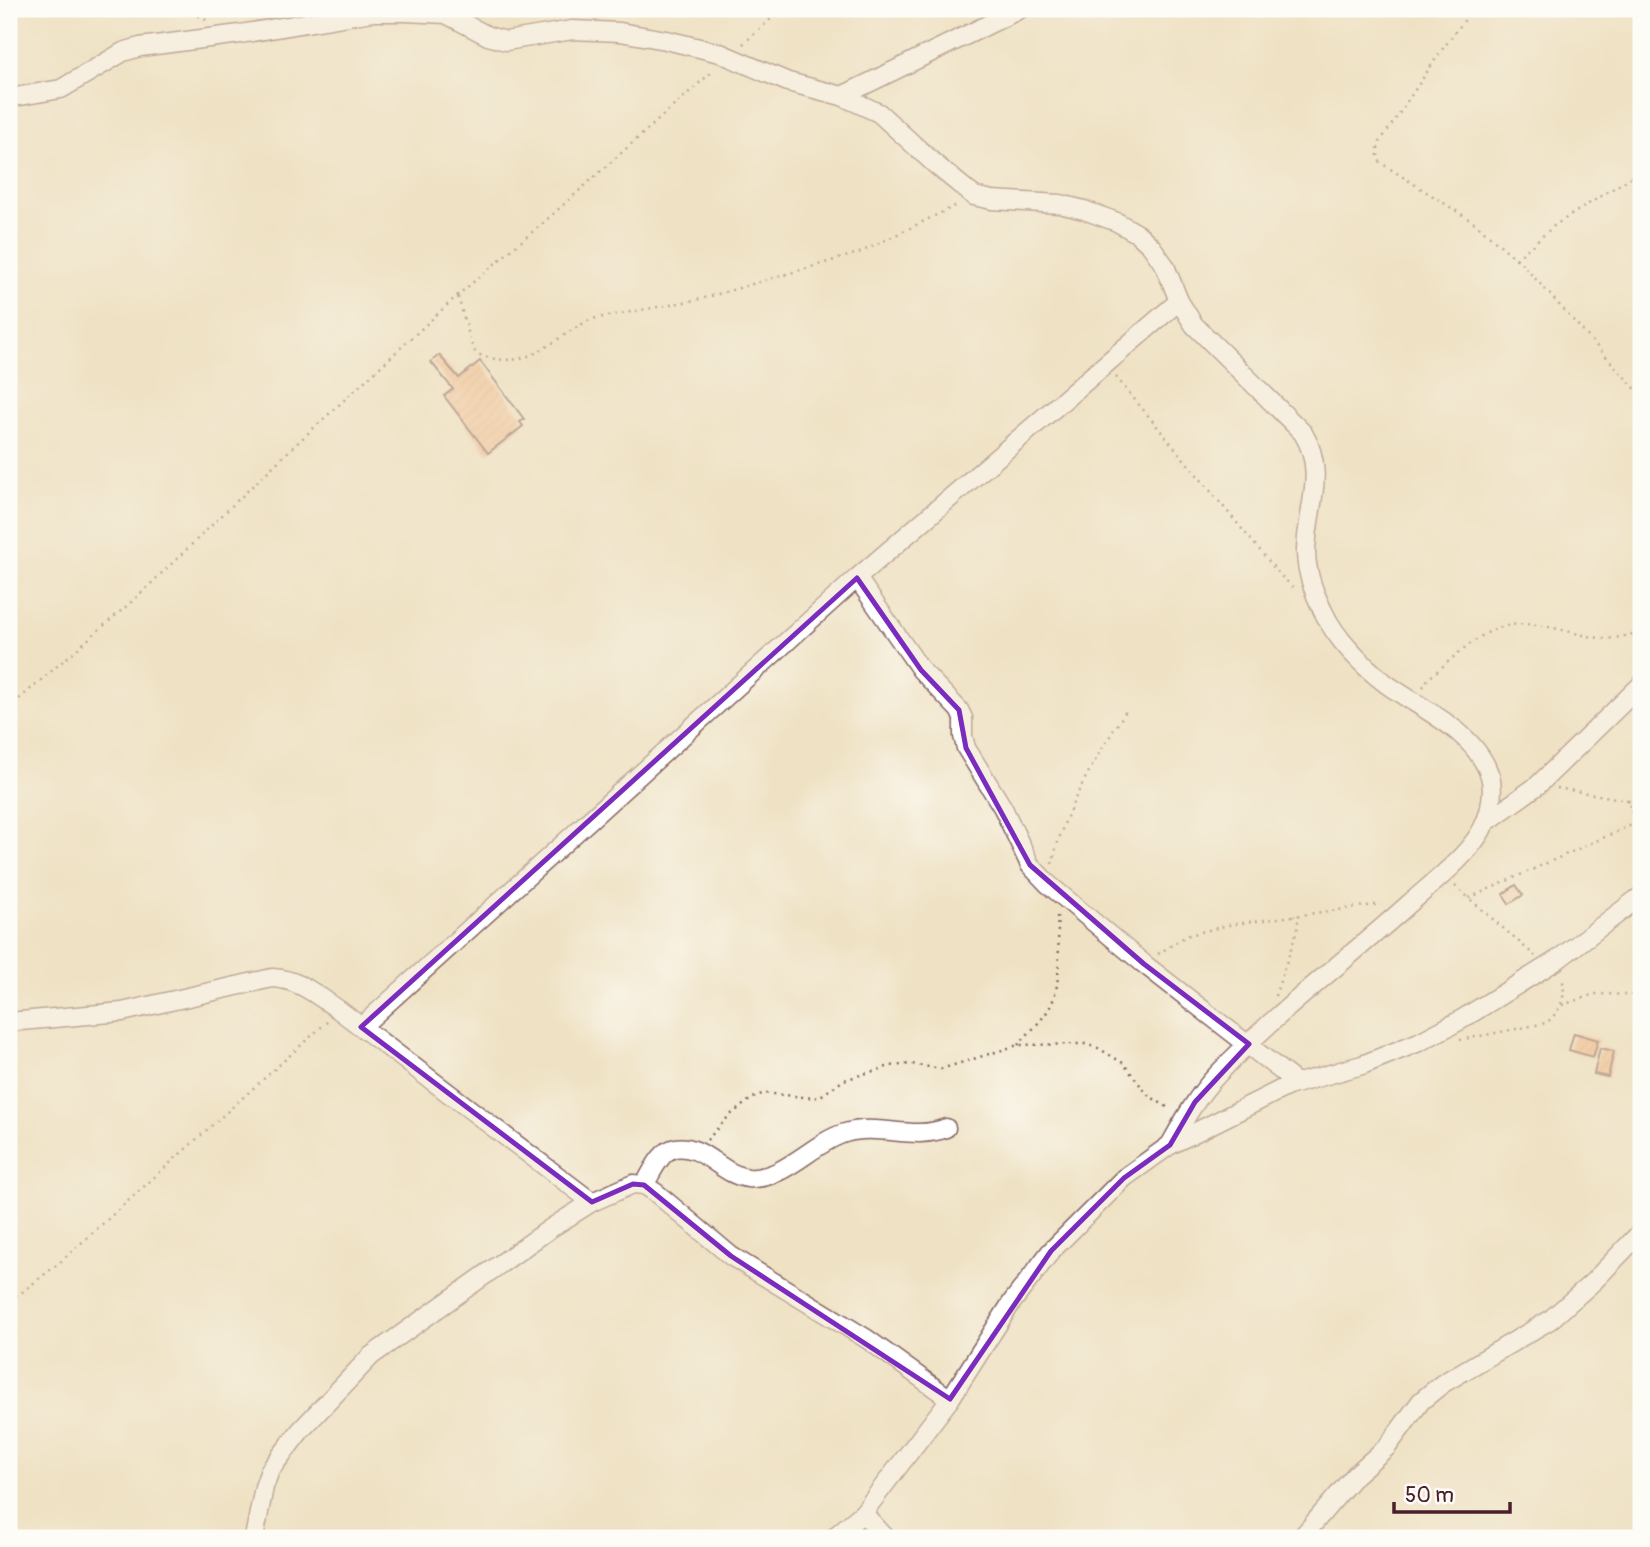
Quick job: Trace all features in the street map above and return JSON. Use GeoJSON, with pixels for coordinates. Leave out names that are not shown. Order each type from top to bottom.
{"type":"FeatureCollection","features":[{"type":"Feature","properties":{"kind":"street"},"geometry":{"type":"LineString","coordinates":[[842,96],[1020,9]]}},
{"type":"Feature","properties":{"kind":"street"},"geometry":{"type":"LineString","coordinates":[[9,98],[61,89],[124,52],[139,47],[240,34],[328,14],[446,14],[488,36],[506,41],[572,30],[621,32],[666,40],[729,57],[788,82],[842,96],[879,113],[974,196],[992,200],[1060,204],[1117,222],[1138,234],[1151,246],[1165,266],[1179,301],[1194,325],[1303,433],[1312,448],[1316,478],[1306,553],[1309,575],[1323,613],[1358,657],[1385,682],[1455,731],[1474,749],[1490,777],[1492,790],[1485,823],[1442,875],[1249,1044],[1217,1076],[1186,1116],[1170,1145]]}},
{"type":"Feature","properties":{"kind":"street"},"geometry":{"type":"LineString","coordinates":[[361,1027],[857,578],[1179,301]]}},
{"type":"Feature","properties":{"kind":"street"},"geometry":{"type":"LineString","coordinates":[[857,578],[921,670],[959,710],[963,718],[962,736],[973,761],[1003,808],[1030,865],[1052,888],[1144,964],[1297,1083]]}},
{"type":"Feature","properties":{"kind":"street"},"geometry":{"type":"LineString","coordinates":[[1485,823],[1538,785],[1641,685]]}},
{"type":"Feature","properties":{"kind":"street"},"geometry":{"type":"LineString","coordinates":[[833,1538],[863,1513],[950,1399],[1012,1302],[1051,1251],[1124,1178],[1170,1145],[1297,1083],[1362,1065],[1419,1042],[1460,1021],[1552,964],[1639,902]]}},
{"type":"Feature","properties":{"kind":"street"},"geometry":{"type":"LineString","coordinates":[[9,1022],[122,1012],[272,978],[286,979],[302,985],[339,1010],[592,1202]]}},
{"type":"Feature","properties":{"kind":"street"},"geometry":{"type":"LineString","coordinates":[[644,1185],[661,1158],[671,1149],[696,1151],[728,1171],[750,1178],[765,1176],[841,1134],[852,1131],[862,1129],[933,1133],[946,1128]]}},
{"type":"Feature","properties":{"kind":"street"},"geometry":{"type":"LineString","coordinates":[[254,1538],[270,1470],[300,1431],[371,1356],[551,1228],[592,1202],[633,1184],[644,1185],[674,1206],[731,1256],[867,1339],[950,1399]]}},
{"type":"Feature","properties":{"kind":"street"},"geometry":{"type":"LineString","coordinates":[[1301,1538],[1355,1475],[1387,1447],[1421,1401],[1441,1384],[1550,1320],[1594,1281],[1641,1232]]}},
{"type":"Feature","properties":{"kind":"street"},"geometry":{"type":"LineString","coordinates":[[863,1513],[886,1538]]}},
{"type":"Feature","properties":{"kind":"path"},"geometry":{"type":"LineString","coordinates":[[19,699],[137,597],[458,295],[543,223],[782,9]]}},
{"type":"Feature","properties":{"kind":"path"},"geometry":{"type":"LineString","coordinates":[[1473,9],[1441,51],[1378,145],[1377,158],[1475,223],[1516,259],[1641,395]]}},
{"type":"Feature","properties":{"kind":"path"},"geometry":{"type":"LineString","coordinates":[[1516,259],[1555,225],[1641,171]]}},
{"type":"Feature","properties":{"kind":"path"},"geometry":{"type":"LineString","coordinates":[[458,295],[473,349],[477,354],[517,359],[538,354],[592,319],[701,299],[861,252],[974,196]]}},
{"type":"Feature","properties":{"kind":"path"},"geometry":{"type":"LineString","coordinates":[[1104,364],[1281,576],[1298,591]]}},
{"type":"Feature","properties":{"kind":"path"},"geometry":{"type":"LineString","coordinates":[[1415,702],[1428,679],[1479,639],[1499,628],[1524,624],[1551,626],[1598,638],[1641,632]]}},
{"type":"Feature","properties":{"kind":"path"},"geometry":{"type":"LineString","coordinates":[[1018,1045],[1049,1009],[1056,986],[1059,951],[1052,888],[1055,851],[1072,803],[1091,765],[1125,711]]}},
{"type":"Feature","properties":{"kind":"path"},"geometry":{"type":"LineString","coordinates":[[1538,785],[1628,800],[1641,805]]}},
{"type":"Feature","properties":{"kind":"path"},"geometry":{"type":"LineString","coordinates":[[1628,800],[1641,845]]}},
{"type":"Feature","properties":{"kind":"path"},"geometry":{"type":"LineString","coordinates":[[1469,898],[1636,822]]}},
{"type":"Feature","properties":{"kind":"path"},"geometry":{"type":"LineString","coordinates":[[1442,875],[1552,964],[1564,981],[1561,1005],[1554,1017],[1546,1023],[1451,1041]]}},
{"type":"Feature","properties":{"kind":"path"},"geometry":{"type":"LineString","coordinates":[[1144,964],[1177,942],[1197,933],[1228,925],[1387,904]]}},
{"type":"Feature","properties":{"kind":"path"},"geometry":{"type":"LineString","coordinates":[[1274,1020],[1276,991],[1297,931],[1298,922],[1294,916]]}},
{"type":"Feature","properties":{"kind":"path"},"geometry":{"type":"LineString","coordinates":[[1561,1005],[1595,994],[1641,995]]}},
{"type":"Feature","properties":{"kind":"path"},"geometry":{"type":"LineString","coordinates":[[9,1298],[21,1293],[59,1263],[339,1010]]}},
{"type":"Feature","properties":{"kind":"path"},"geometry":{"type":"LineString","coordinates":[[696,1151],[729,1116],[751,1099],[764,1093],[814,1098],[844,1080],[890,1066],[911,1064],[941,1069],[1018,1045],[1085,1044],[1098,1048],[1123,1063],[1148,1095],[1186,1116]]}},
{"type":"Feature","properties":{"kind":"highlighted area"},"geometry":{"type":"Polygon","coordinates":[[[857,578],[921,670],[959,710],[966,748],[1030,865],[1144,964],[1249,1044],[1195,1102],[1170,1145],[1124,1178],[1051,1251],[950,1399],[731,1256],[644,1185],[633,1184],[592,1202],[361,1027],[857,578]]]}},
{"type":"Feature","properties":{"kind":"building"},"geometry":{"type":"Polygon","coordinates":[[[439,355],[459,378],[480,361],[524,419],[520,422],[523,426],[488,453],[444,396],[453,389],[431,362],[439,355]]]}},
{"type":"Feature","properties":{"kind":"building"},"geometry":{"type":"Polygon","coordinates":[[[1516,885],[1523,895],[1509,904],[1503,894],[1516,885]]]}},
{"type":"Feature","properties":{"kind":"building"},"geometry":{"type":"Polygon","coordinates":[[[1574,1033],[1598,1040],[1593,1057],[1569,1050],[1574,1033]]]}},
{"type":"Feature","properties":{"kind":"building"},"geometry":{"type":"Polygon","coordinates":[[[1600,1048],[1614,1051],[1608,1077],[1594,1074],[1600,1048]]]}}]}
